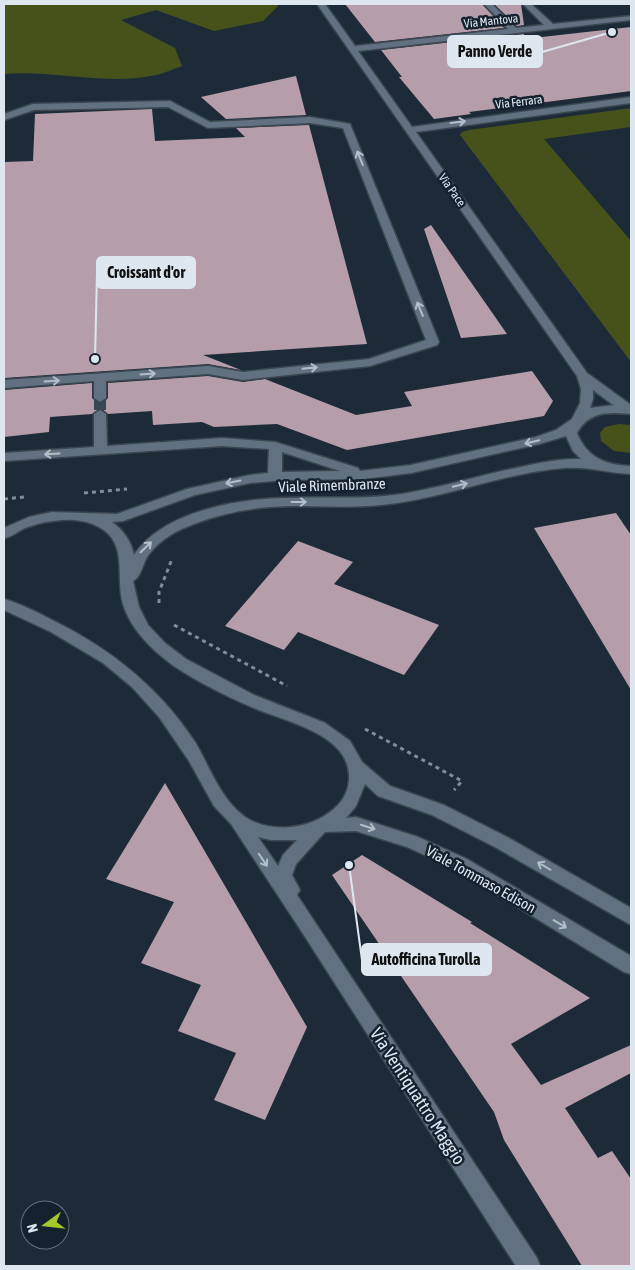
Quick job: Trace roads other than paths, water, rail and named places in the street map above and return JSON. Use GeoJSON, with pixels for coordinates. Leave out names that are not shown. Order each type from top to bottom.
{"type":"FeatureCollection","features":[{"type":"Feature","properties":{"kind":"street","name":"Via Pace"},"geometry":{"type":"LineString","coordinates":[[321,4],[582,376],[586,385],[588,400],[571,433],[574,446],[586,458],[607,467]]}},
{"type":"Feature","properties":{"kind":"street"},"geometry":{"type":"LineString","coordinates":[[488,4],[514,31]]}},
{"type":"Feature","properties":{"kind":"street"},"geometry":{"type":"LineString","coordinates":[[527,4],[551,27]]}},
{"type":"Feature","properties":{"kind":"street","name":"Via Mantova"},"geometry":{"type":"LineString","coordinates":[[353,49],[631,18]]}},
{"type":"Feature","properties":{"kind":"street"},"geometry":{"type":"LineString","coordinates":[[473,26],[481,35]]}},
{"type":"Feature","properties":{"kind":"street","name":"Via Ferrara"},"geometry":{"type":"LineString","coordinates":[[410,130],[631,100]]}},
{"type":"Feature","properties":{"kind":"street"},"geometry":{"type":"LineString","coordinates":[[4,117],[33,106],[170,104],[208,125],[310,120],[347,126],[433,342],[370,362],[243,376],[208,370],[4,384]]}},
{"type":"Feature","properties":{"kind":"street","name":"Via Pace"},"geometry":{"type":"LineString","coordinates":[[582,376],[631,410]]}},
{"type":"Feature","properties":{"kind":"street"},"geometry":{"type":"LineString","coordinates":[[100,378],[100,398]]}},
{"type":"Feature","properties":{"kind":"street","name":"Viale Rimembranze"},"geometry":{"type":"LineString","coordinates":[[30,521],[56,516],[118,518],[210,487],[250,479],[377,474],[411,469],[532,442],[561,433],[589,413],[603,409],[631,410]]}},
{"type":"Feature","properties":{"kind":"street"},"geometry":{"type":"LineString","coordinates":[[100,414],[101,451]]}},
{"type":"Feature","properties":{"kind":"street"},"geometry":{"type":"LineString","coordinates":[[4,457],[222,442],[275,446],[345,469],[377,474]]}},
{"type":"Feature","properties":{"kind":"street"},"geometry":{"type":"LineString","coordinates":[[275,446],[275,477]]}},
{"type":"Feature","properties":{"kind":"street","name":"Viale Rimembranze"},"geometry":{"type":"LineString","coordinates":[[127,590],[135,561],[142,550],[163,533],[205,515],[280,502],[387,500],[556,465],[588,463],[631,470]]}},
{"type":"Feature","properties":{"kind":"street"},"geometry":{"type":"LineString","coordinates":[[607,467],[631,479]]}},
{"type":"Feature","properties":{"kind":"street"},"geometry":{"type":"LineString","coordinates":[[82,517],[104,525],[120,538],[127,556],[127,590],[133,614],[139,625],[158,645],[179,661],[251,701],[332,734],[343,743],[351,754],[358,778],[350,803],[340,814],[320,827],[297,833],[280,834],[248,826],[236,819]]}},
{"type":"Feature","properties":{"kind":"street"},"geometry":{"type":"LineString","coordinates":[[4,527],[30,521]]}},
{"type":"Feature","properties":{"kind":"street"},"geometry":{"type":"LineString","coordinates":[[4,534],[30,521]]}},
{"type":"Feature","properties":{"kind":"street","name":"Via Ventiquattro Maggio"},"geometry":{"type":"LineString","coordinates":[[4,604],[94,649],[137,683],[175,725],[192,750],[219,800],[236,819],[308,926],[529,1266]]}},
{"type":"Feature","properties":{"kind":"street"},"geometry":{"type":"LineString","coordinates":[[356,766],[384,791],[438,810],[501,842],[631,917]]}},
{"type":"Feature","properties":{"kind":"street","name":"Viale Tommaso Edison"},"geometry":{"type":"LineString","coordinates":[[320,827],[356,824],[433,851],[461,864],[631,966]]}},
{"type":"Feature","properties":{"kind":"street","name":"Via Ventiquattro Maggio"},"geometry":{"type":"LineString","coordinates":[[308,926],[283,875],[289,860],[320,827]]}},
{"type":"Feature","properties":{"kind":"tunnel"},"geometry":{"type":"LineString","coordinates":[[100,398],[100,414]]}},
{"type":"Feature","properties":{"kind":"place","name":"Panno Verde"},"geometry":{"type":"Point","coordinates":[612,32]}},
{"type":"Feature","properties":{"kind":"place","name":"Croissant d'or"},"geometry":{"type":"Point","coordinates":[95,359]}},
{"type":"Feature","properties":{"kind":"place","name":"Autofficina Turolla"},"geometry":{"type":"Point","coordinates":[349,865]}}]}
